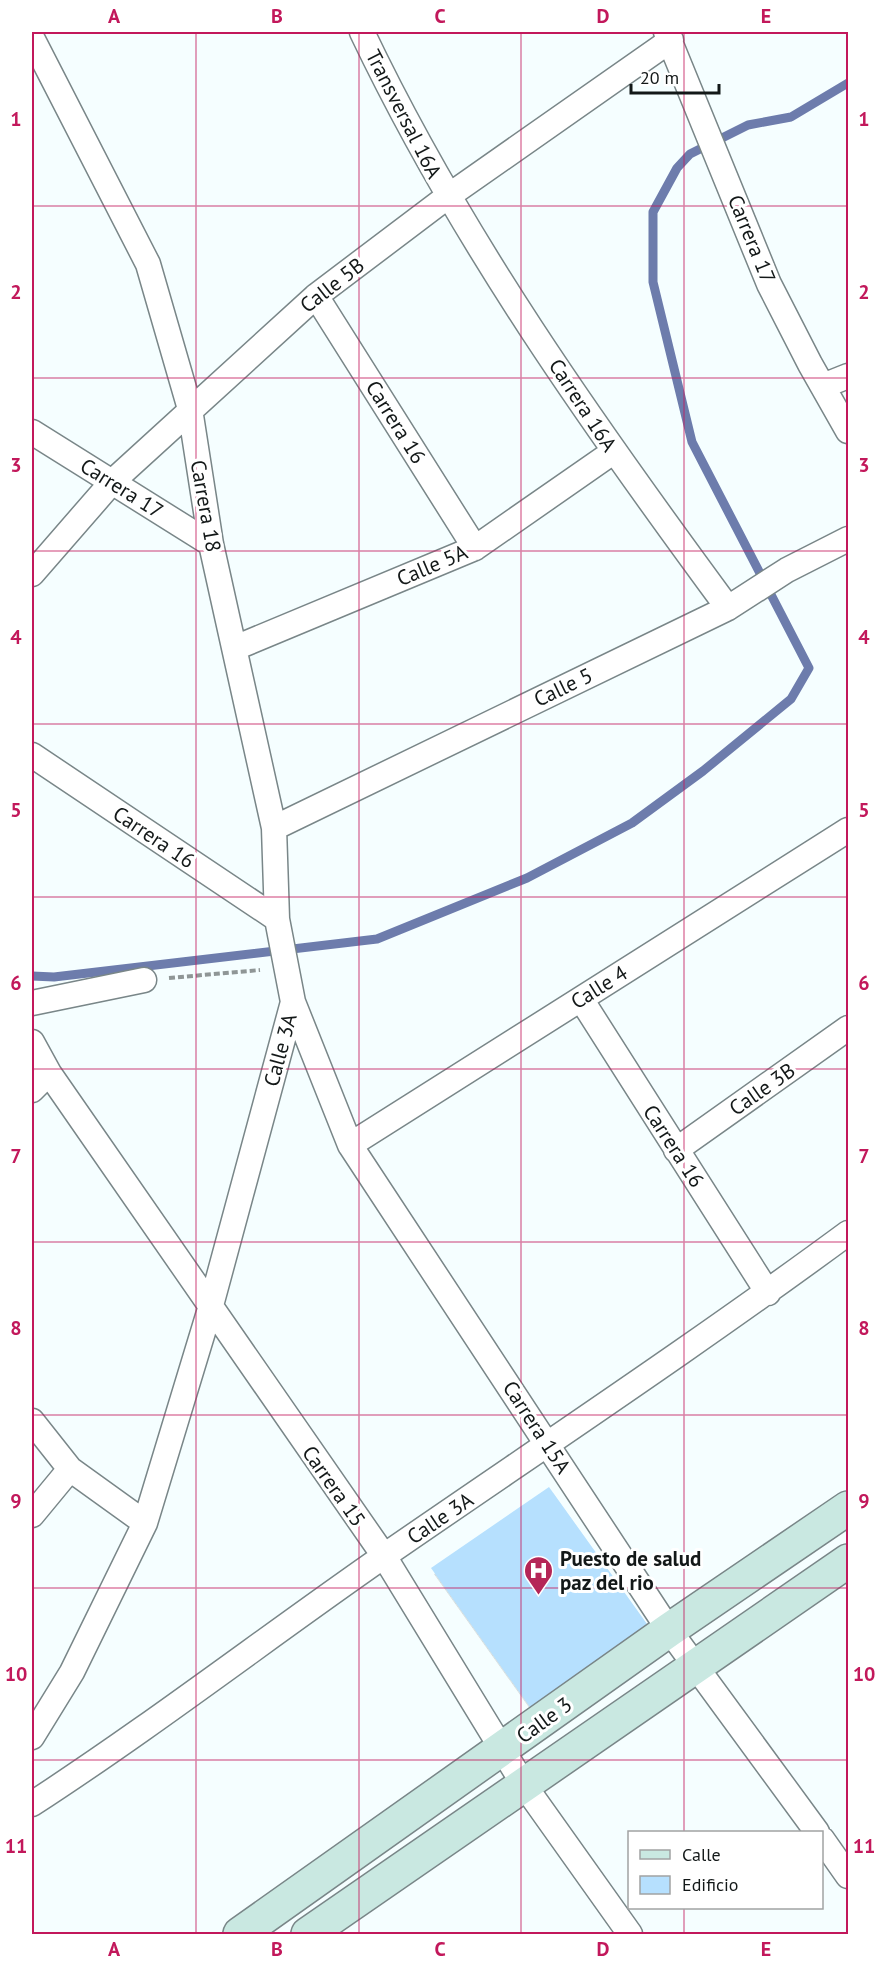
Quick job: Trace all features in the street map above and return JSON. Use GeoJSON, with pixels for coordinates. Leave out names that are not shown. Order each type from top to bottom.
{"type":"FeatureCollection","features":[{"type":"Feature","properties":{"kind":"main road","name":"Calle 3"},"geometry":{"type":"LineString","coordinates":[[240,1935],[669,1630],[849,1508]]}},
{"type":"Feature","properties":{"kind":"main road","name":"Calle 3"},"geometry":{"type":"LineString","coordinates":[[308,1935],[849,1561]]}},
{"type":"Feature","properties":{"kind":"street","name":"Transversal 16A"},"geometry":{"type":"LineString","coordinates":[[362,32],[392,96],[447,197]]}},
{"type":"Feature","properties":{"kind":"street","name":"Calle 5B"},"geometry":{"type":"LineString","coordinates":[[32,574],[112,482],[316,296],[447,197],[668,36]]}},
{"type":"Feature","properties":{"kind":"street","name":"Carrera 17"},"geometry":{"type":"LineString","coordinates":[[668,36],[769,284],[849,431]]}},
{"type":"Feature","properties":{"kind":"street","name":"Carrera 18"},"geometry":{"type":"LineString","coordinates":[[32,38],[148,264],[190,409],[211,544],[274,828],[279,928],[293,1002]]}},
{"type":"Feature","properties":{"kind":"street","name":"Carrera 16A"},"geometry":{"type":"LineString","coordinates":[[447,197],[613,452],[738,602]]}},
{"type":"Feature","properties":{"kind":"street","name":"Carrera 16"},"geometry":{"type":"LineString","coordinates":[[316,296],[475,548]]}},
{"type":"Feature","properties":{"kind":"street"},"geometry":{"type":"LineString","coordinates":[[823,386],[849,376]]}},
{"type":"Feature","properties":{"kind":"street","name":"Carrera 17"},"geometry":{"type":"LineString","coordinates":[[32,432],[211,544]]}},
{"type":"Feature","properties":{"kind":"street","name":"Calle 5A"},"geometry":{"type":"LineString","coordinates":[[235,648],[475,548],[613,452]]}},
{"type":"Feature","properties":{"kind":"street","name":"Calle 5"},"geometry":{"type":"LineString","coordinates":[[274,828],[738,602],[787,570],[849,539]]}},
{"type":"Feature","properties":{"kind":"street","name":"Carrera 16"},"geometry":{"type":"LineString","coordinates":[[32,755],[279,928]]}},
{"type":"Feature","properties":{"kind":"street","name":"Calle 4"},"geometry":{"type":"LineString","coordinates":[[350,1145],[849,830]]}},
{"type":"Feature","properties":{"kind":"street"},"geometry":{"type":"LineString","coordinates":[[32,1003],[144,980]]}},
{"type":"Feature","properties":{"kind":"street","name":"Carrera 16"},"geometry":{"type":"LineString","coordinates":[[581,999],[768,1293]]}},
{"type":"Feature","properties":{"kind":"street","name":"Carrera 15A"},"geometry":{"type":"LineString","coordinates":[[293,1002],[350,1145],[669,1630],[816,1831]]}},
{"type":"Feature","properties":{"kind":"street","name":"Calle 3A"},"geometry":{"type":"LineString","coordinates":[[32,1737],[72,1672],[145,1523],[210,1309],[293,1002]]}},
{"type":"Feature","properties":{"kind":"street","name":"Calle 3B"},"geometry":{"type":"LineString","coordinates":[[676,1150],[849,1028]]}},
{"type":"Feature","properties":{"kind":"street","name":"Carrera 15"},"geometry":{"type":"LineString","coordinates":[[32,1042],[49,1073],[210,1309],[384,1556],[524,1785],[630,1935]]}},
{"type":"Feature","properties":{"kind":"street"},"geometry":{"type":"LineString","coordinates":[[32,1090],[49,1073]]}},
{"type":"Feature","properties":{"kind":"street","name":"Calle 3A"},"geometry":{"type":"LineString","coordinates":[[32,1804],[96,1763],[384,1556],[768,1293],[849,1233]]}},
{"type":"Feature","properties":{"kind":"street"},"geometry":{"type":"LineString","coordinates":[[32,1421],[70,1469],[145,1523]]}},
{"type":"Feature","properties":{"kind":"street"},"geometry":{"type":"LineString","coordinates":[[32,1515],[70,1469]]}},
{"type":"Feature","properties":{"kind":"street"},"geometry":{"type":"LineString","coordinates":[[823,1840],[849,1876]]}},
{"type":"Feature","properties":{"kind":"path"},"geometry":{"type":"LineString","coordinates":[[144,980],[286,968]]}},
{"type":"Feature","properties":{"kind":"building","name":"Puesto de salud paz del rio"},"geometry":{"type":"Polygon","coordinates":[[[549,1487],[647,1624],[530,1707],[431,1568],[549,1487]]]}},
{"type":"Feature","properties":{"kind":"waterway"},"geometry":{"type":"LineString","coordinates":[[32,976],[54,977],[377,939],[527,878],[632,823],[703,771],[791,699],[809,668],[692,442],[653,282],[653,212],[677,168],[690,154],[748,125],[791,117],[848,83]]}},
{"type":"Feature","properties":{"kind":"place","name":"Puesto de salud paz del rio"},"geometry":{"type":"Point","coordinates":[539,1596]}}]}
